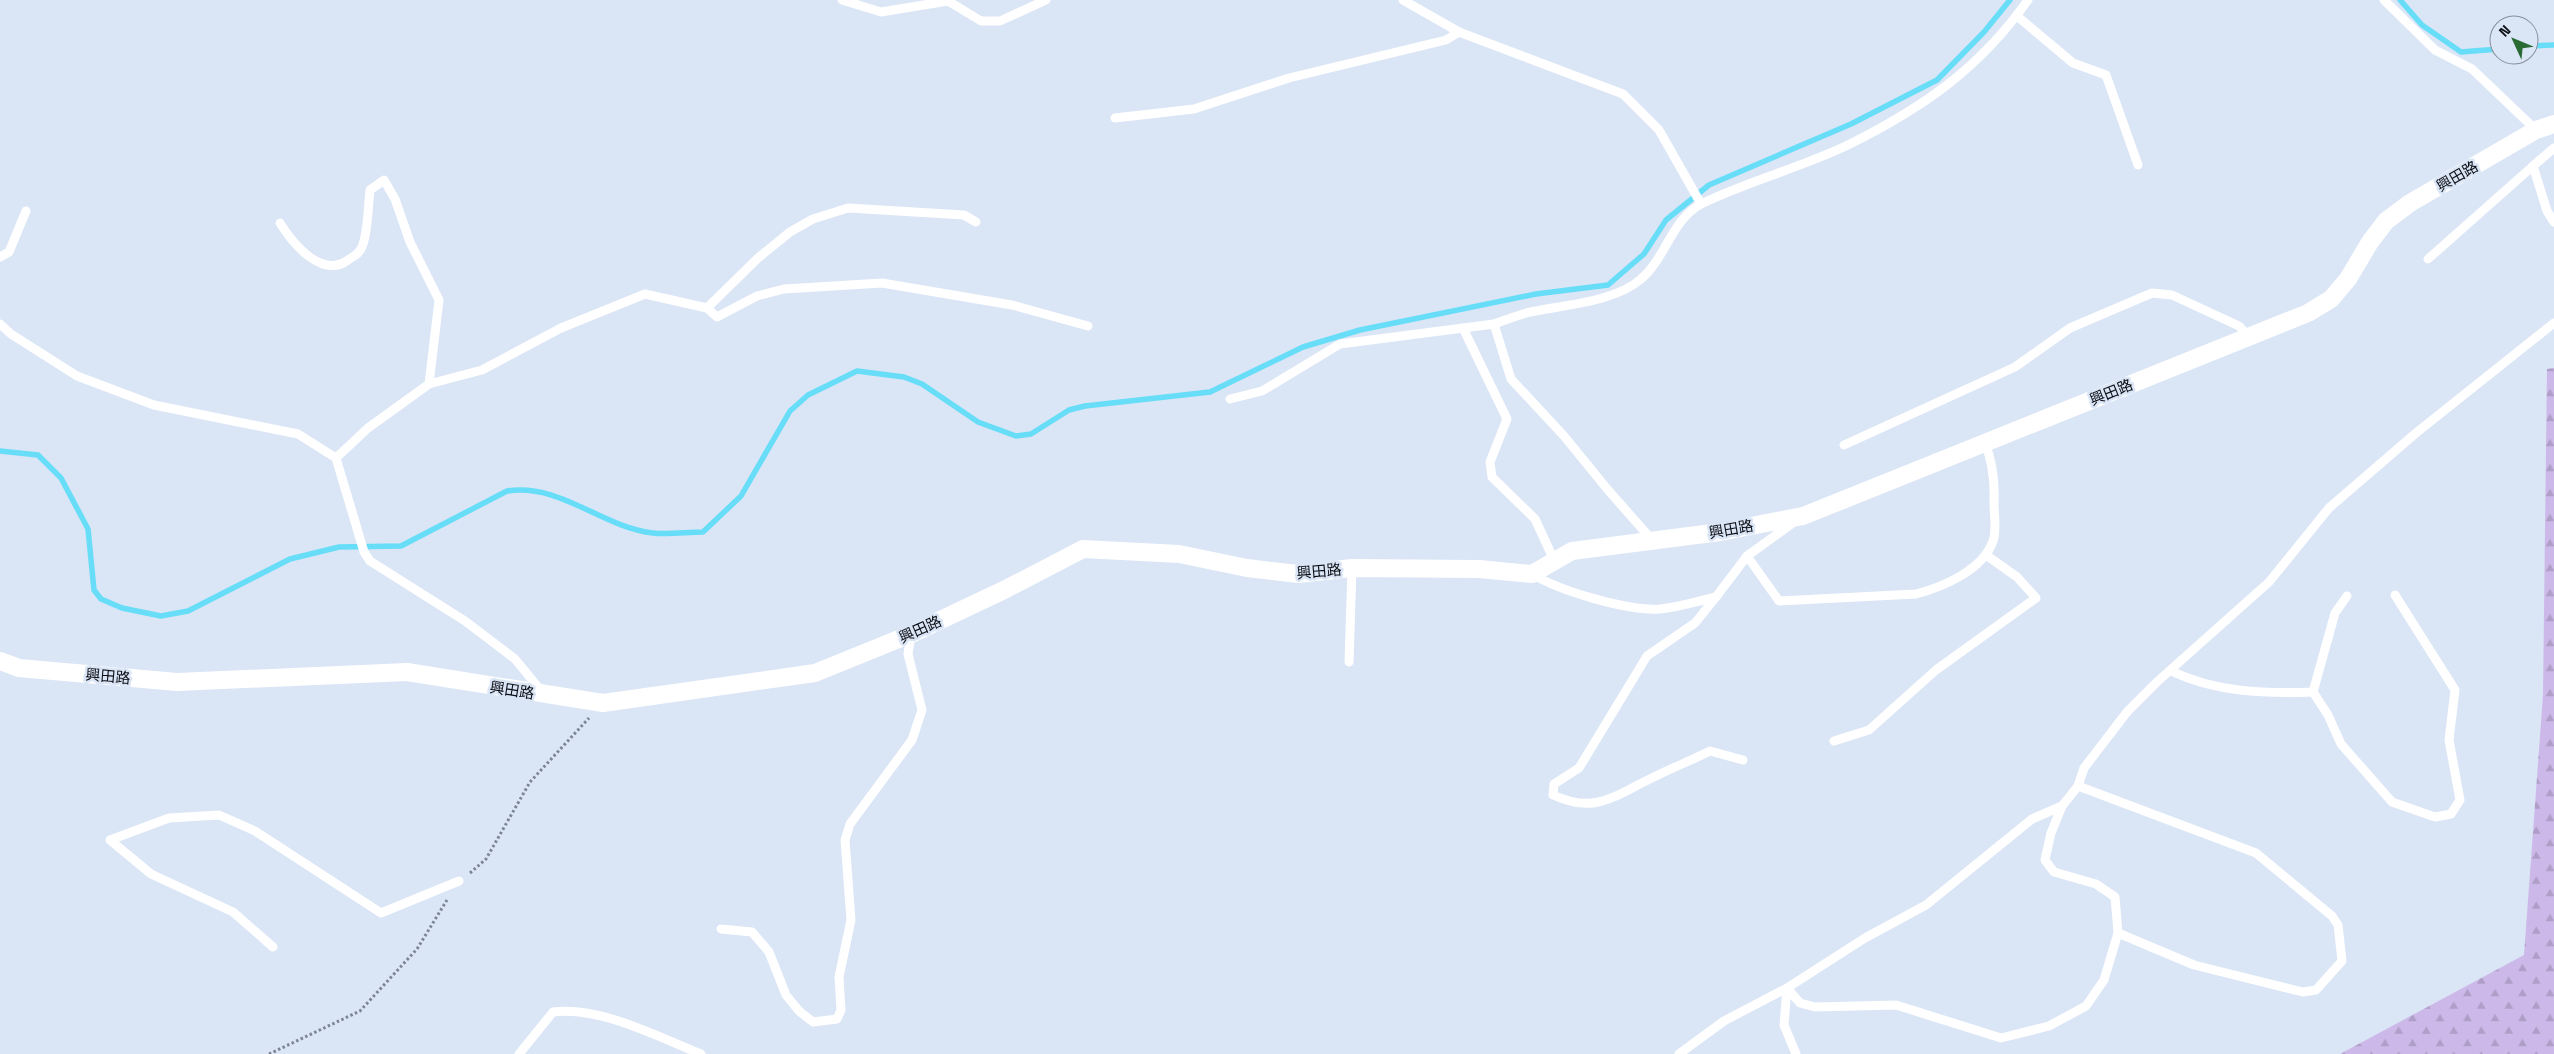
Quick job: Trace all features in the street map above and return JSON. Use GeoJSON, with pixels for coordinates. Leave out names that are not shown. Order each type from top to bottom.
{"type":"FeatureCollection","features":[{"type":"Feature","properties":{"kind":"street","name":"興田路"},"geometry":{"type":"LineString","coordinates":[[0,661],[19,668],[177,682],[407,672],[602,703],[815,673],[911,634],[1004,590],[1083,549],[1179,554],[1247,568],[1298,574],[1352,568],[1479,569],[1532,574],[1554,560],[1572,552],[1720,532],[1803,516],[2308,313],[2331,298],[2348,279],[2370,242],[2386,220],[2410,203],[2536,130],[2554,124]]}},
{"type":"Feature","properties":{"kind":"lane"},"geometry":{"type":"LineString","coordinates":[[842,0],[881,12],[948,1],[981,21],[1000,21],[1046,0]]}},
{"type":"Feature","properties":{"kind":"lane"},"geometry":{"type":"LineString","coordinates":[[1403,0],[1459,32],[1623,94],[1659,130],[1701,204]]}},
{"type":"Feature","properties":{"kind":"lane"},"geometry":{"type":"LineString","coordinates":[[1230,399],[1262,390],[1340,344],[1494,324],[1527,313],[1619,293],[1642,279],[1662,253],[1680,223],[1701,204],[1850,144],[1929,100],[1969,69],[2017,16],[2028,0]]}},
{"type":"Feature","properties":{"kind":"lane"},"geometry":{"type":"LineString","coordinates":[[2384,0],[2435,50],[2472,69],[2536,130]]}},
{"type":"Feature","properties":{"kind":"lane"},"geometry":{"type":"LineString","coordinates":[[2017,16],[2073,63],[2106,75],[2138,164]]}},
{"type":"Feature","properties":{"kind":"lane"},"geometry":{"type":"LineString","coordinates":[[1115,118],[1194,109],[1289,78],[1446,40],[1459,32]]}},
{"type":"Feature","properties":{"kind":"lane"},"geometry":{"type":"LineString","coordinates":[[2428,259],[2554,148]]}},
{"type":"Feature","properties":{"kind":"lane"},"geometry":{"type":"LineString","coordinates":[[2533,166],[2546,211],[2554,222]]}},
{"type":"Feature","properties":{"kind":"lane"},"geometry":{"type":"LineString","coordinates":[[280,223],[288,237],[319,264],[340,266],[358,254],[363,245],[370,190],[384,180],[395,199],[410,242],[439,300],[429,384]]}},
{"type":"Feature","properties":{"kind":"lane"},"geometry":{"type":"LineString","coordinates":[[707,308],[758,258],[790,232],[813,219],[848,208],[964,215],[976,222]]}},
{"type":"Feature","properties":{"kind":"lane"},"geometry":{"type":"LineString","coordinates":[[0,257],[9,252],[26,211]]}},
{"type":"Feature","properties":{"kind":"lane"},"geometry":{"type":"LineString","coordinates":[[336,458],[368,428],[429,384],[482,370],[561,328],[645,294],[707,308],[717,317],[757,296],[784,289],[882,283],[1012,305],[1088,326]]}},
{"type":"Feature","properties":{"kind":"lane"},"geometry":{"type":"LineString","coordinates":[[1844,445],[2015,367],[2070,328],[2152,293],[2172,295],[2239,326],[2249,337]]}},
{"type":"Feature","properties":{"kind":"lane"},"geometry":{"type":"LineString","coordinates":[[1787,988],[1800,1003],[1815,1007],[1896,1004],[2002,1038],[2049,1026],[2086,1006],[2104,980],[2118,933],[2115,897],[2096,884],[2054,872],[2045,860],[2051,833],[2062,806],[2078,786],[2084,768],[2127,712],[2158,681],[2269,582],[2329,508],[2416,432],[2554,323]]}},
{"type":"Feature","properties":{"kind":"lane"},"geometry":{"type":"LineString","coordinates":[[0,324],[11,334],[77,376],[154,405],[298,434],[336,458],[364,552],[370,561],[465,621],[515,659],[545,695]]}},
{"type":"Feature","properties":{"kind":"lane"},"geometry":{"type":"LineString","coordinates":[[1494,324],[1511,379],[1564,436],[1653,541]]}},
{"type":"Feature","properties":{"kind":"lane"},"geometry":{"type":"LineString","coordinates":[[1463,328],[1507,419],[1490,462],[1492,478],[1535,519],[1554,560]]}},
{"type":"Feature","properties":{"kind":"lane"},"geometry":{"type":"LineString","coordinates":[[1748,556],[1778,602],[1916,594],[1936,589],[1969,570],[1986,555],[1994,540],[1995,484],[1993,462],[1984,443]]}},
{"type":"Feature","properties":{"kind":"lane"},"geometry":{"type":"LineString","coordinates":[[1742,760],[1710,751],[1616,797],[1588,804],[1571,803],[1553,795],[1554,784],[1579,768],[1647,656],[1695,623],[1748,556],[1803,516]]}},
{"type":"Feature","properties":{"kind":"lane"},"geometry":{"type":"LineString","coordinates":[[1834,741],[1869,730],[1936,670],[2036,598],[2017,577],[1986,555]]}},
{"type":"Feature","properties":{"kind":"lane"},"geometry":{"type":"LineString","coordinates":[[1349,662],[1352,568]]}},
{"type":"Feature","properties":{"kind":"lane"},"geometry":{"type":"LineString","coordinates":[[1532,574],[1549,584],[1617,604],[1659,609],[1716,597]]}},
{"type":"Feature","properties":{"kind":"lane"},"geometry":{"type":"LineString","coordinates":[[2347,596],[2335,613],[2313,692],[2328,715],[2342,744],[2392,802],[2435,817],[2450,814],[2460,800],[2449,740],[2455,690],[2395,595]]}},
{"type":"Feature","properties":{"kind":"lane"},"geometry":{"type":"LineString","coordinates":[[721,930],[752,932],[770,952],[786,995],[799,1011],[813,1022],[837,1019],[841,1010],[840,977],[851,920],[845,840],[850,824],[912,740],[922,710],[908,654],[911,634]]}},
{"type":"Feature","properties":{"kind":"lane"},"geometry":{"type":"LineString","coordinates":[[2171,670],[2193,682],[2222,689],[2283,693],[2313,692]]}},
{"type":"Feature","properties":{"kind":"lane"},"geometry":{"type":"LineString","coordinates":[[2078,786],[2256,853],[2332,916],[2338,925],[2342,961],[2316,990],[2303,992],[2194,965],[2118,933]]}},
{"type":"Feature","properties":{"kind":"lane"},"geometry":{"type":"LineString","coordinates":[[1679,1054],[1724,1021],[1787,988],[1865,938],[1926,906],[2032,819],[2062,806]]}},
{"type":"Feature","properties":{"kind":"lane"},"geometry":{"type":"LineString","coordinates":[[273,947],[232,912],[151,874],[110,840],[169,818],[219,815],[255,832],[381,913],[459,881]]}},
{"type":"Feature","properties":{"kind":"lane"},"geometry":{"type":"LineString","coordinates":[[1787,988],[1784,1025],[1796,1054]]}},
{"type":"Feature","properties":{"kind":"lane"},"geometry":{"type":"LineString","coordinates":[[519,1054],[553,1012],[564,1011],[612,1018],[701,1054]]}},
{"type":"Feature","properties":{"kind":"green space"},"geometry":{"type":"Polygon","coordinates":[[[2554,368],[2554,1054],[2340,1054],[2524,955],[2543,695],[2547,369],[2554,368]]]}},
{"type":"Feature","properties":{"kind":"waterway"},"geometry":{"type":"LineString","coordinates":[[0,451],[38,455],[61,478],[88,529],[94,590],[101,599],[122,608],[161,616],[188,611],[290,559],[339,547],[401,546],[507,491],[527,490],[545,493],[616,523],[653,533],[703,532],[741,496],[790,411],[808,395],[857,371],[904,377],[922,384],[978,422],[1016,436],[1031,434],[1069,410],[1085,406],[1210,392],[1303,347],[1360,330],[1536,294],[1608,285],[1644,254],[1666,220],[1709,185],[1851,124],[1937,80],[1984,32],[2010,0]]}},
{"type":"Feature","properties":{"kind":"waterway"},"geometry":{"type":"LineString","coordinates":[[2400,0],[2422,25],[2461,52],[2489,50]]}},
{"type":"Feature","properties":{"kind":"waterway"},"geometry":{"type":"LineString","coordinates":[[2539,46],[2554,45]]}}]}
